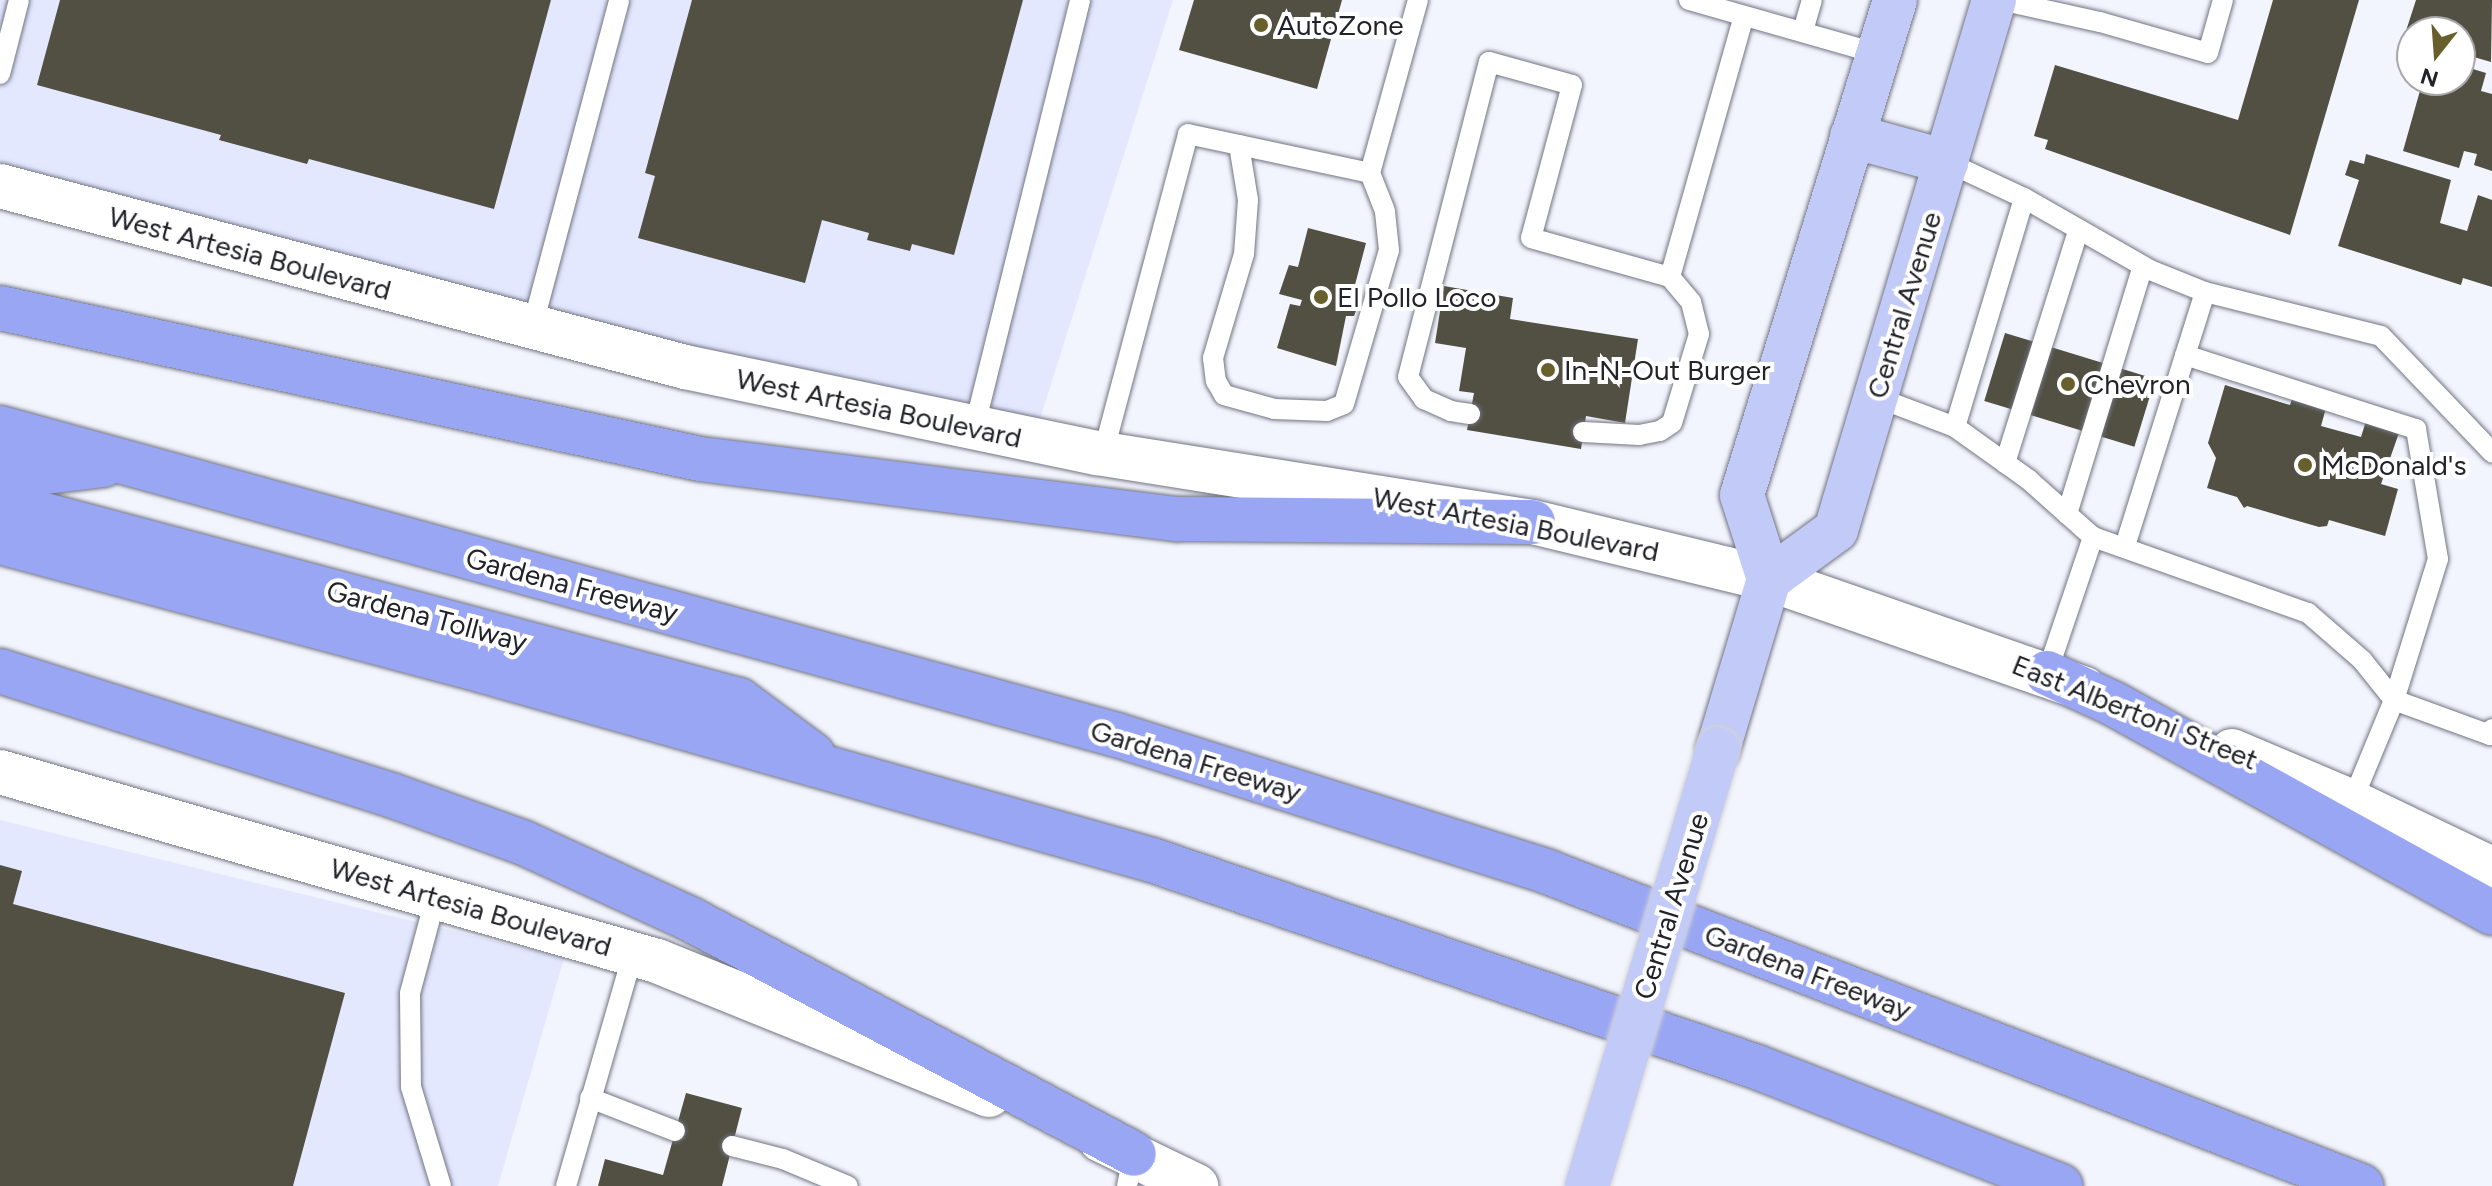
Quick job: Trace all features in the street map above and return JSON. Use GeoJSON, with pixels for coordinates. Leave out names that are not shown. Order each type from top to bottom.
{"type":"FeatureCollection","features":[{"type":"Feature","properties":{"kind":"highway"},"geometry":{"type":"LineString","coordinates":[[0,308],[700,459],[1178,519],[1533,522]]}},
{"type":"Feature","properties":{"kind":"highway","name":"Gardena Freeway"},"geometry":{"type":"LineString","coordinates":[[0,428],[1117,735],[1548,872],[2361,1186]]}},
{"type":"Feature","properties":{"kind":"highway"},"geometry":{"type":"LineString","coordinates":[[0,469],[21,475],[126,462]]}},
{"type":"Feature","properties":{"kind":"highway","name":"Gardena Tollway"},"geometry":{"type":"LineString","coordinates":[[0,503],[739,700],[834,771]]}},
{"type":"Feature","properties":{"kind":"highway"},"geometry":{"type":"LineString","coordinates":[[0,542],[469,667],[1167,865],[1757,1067],[2061,1186]]}},
{"type":"Feature","properties":{"kind":"highway"},"geometry":{"type":"LineString","coordinates":[[0,671],[391,795],[524,843],[690,919],[1131,1170]]}},
{"type":"Feature","properties":{"kind":"highway"},"geometry":{"type":"LineString","coordinates":[[2047,673],[2347,816],[2492,913]]}},
{"type":"Feature","properties":{"kind":"main road"},"geometry":{"type":"LineString","coordinates":[[1769,579],[1742,495],[1895,0]]}},
{"type":"Feature","properties":{"kind":"main road","name":"Central Avenue"},"geometry":{"type":"LineString","coordinates":[[1587,1186],[1769,579],[1836,530],[1997,0]]}},
{"type":"Feature","properties":{"kind":"main road"},"geometry":{"type":"LineString","coordinates":[[1852,136],[1947,162]]}},
{"type":"Feature","properties":{"kind":"main road","name":"West Artesia Boulevard"},"geometry":{"type":"LineString","coordinates":[[0,186],[685,367],[1103,454],[1533,522],[1769,579]]}},
{"type":"Feature","properties":{"kind":"main road","name":"East Albertoni Street"},"geometry":{"type":"LineString","coordinates":[[1769,579],[2047,673]]}},
{"type":"Feature","properties":{"kind":"main road","name":"West Artesia Boulevard"},"geometry":{"type":"LineString","coordinates":[[0,772],[633,954],[1131,1170],[1196,1186]]}},
{"type":"Feature","properties":{"kind":"main road"},"geometry":{"type":"LineString","coordinates":[[2347,816],[2492,869]]}},
{"type":"Feature","properties":{"kind":"lane"},"geometry":{"type":"LineString","coordinates":[[0,74],[19,0]]}},
{"type":"Feature","properties":{"kind":"lane"},"geometry":{"type":"LineString","coordinates":[[532,328],[619,0]]}},
{"type":"Feature","properties":{"kind":"lane"},"geometry":{"type":"LineString","coordinates":[[974,429],[1080,0]]}},
{"type":"Feature","properties":{"kind":"lane"},"geometry":{"type":"LineString","coordinates":[[1239,145],[1248,200],[1244,254],[1213,358],[1216,381],[1224,395],[1274,409],[1315,412],[1344,404],[1389,250],[1385,211],[1370,173],[1418,0]]}},
{"type":"Feature","properties":{"kind":"lane"},"geometry":{"type":"LineString","coordinates":[[1689,0],[1878,54]]}},
{"type":"Feature","properties":{"kind":"lane"},"geometry":{"type":"LineString","coordinates":[[1803,31],[1812,0]]}},
{"type":"Feature","properties":{"kind":"lane"},"geometry":{"type":"LineString","coordinates":[[1997,0],[2100,22],[2208,53],[2223,0]]}},
{"type":"Feature","properties":{"kind":"lane"},"geometry":{"type":"LineString","coordinates":[[1670,277],[1744,16]]}},
{"type":"Feature","properties":{"kind":"lane"},"geometry":{"type":"LineString","coordinates":[[1470,414],[1451,411],[1424,399],[1408,377],[1489,62],[1572,85],[1531,238],[1670,277],[1691,302],[1699,334],[1672,423],[1660,431],[1639,435],[1583,432]]}},
{"type":"Feature","properties":{"kind":"lane"},"geometry":{"type":"LineString","coordinates":[[1103,454],[1188,134],[1370,173]]}},
{"type":"Feature","properties":{"kind":"lane"},"geometry":{"type":"LineString","coordinates":[[1947,162],[2024,198],[2143,266],[2205,292],[2381,336],[2492,452]]}},
{"type":"Feature","properties":{"kind":"lane"},"geometry":{"type":"LineString","coordinates":[[1955,427],[2024,198]]}},
{"type":"Feature","properties":{"kind":"lane"},"geometry":{"type":"LineString","coordinates":[[2005,463],[2078,231]]}},
{"type":"Feature","properties":{"kind":"lane"},"geometry":{"type":"LineString","coordinates":[[2067,514],[2143,266]]}},
{"type":"Feature","properties":{"kind":"lane"},"geometry":{"type":"LineString","coordinates":[[2125,546],[2205,292]]}},
{"type":"Feature","properties":{"kind":"lane"},"geometry":{"type":"LineString","coordinates":[[2185,355],[2416,429],[2438,559],[2394,700],[2347,816]]}},
{"type":"Feature","properties":{"kind":"lane"},"geometry":{"type":"LineString","coordinates":[[1876,397],[1955,427],[2005,463],[2093,537],[2308,613],[2362,660],[2394,700],[2490,735],[2492,729]]}},
{"type":"Feature","properties":{"kind":"lane"},"geometry":{"type":"LineString","coordinates":[[2047,673],[2093,537]]}},
{"type":"Feature","properties":{"kind":"lane"},"geometry":{"type":"LineString","coordinates":[[436,896],[410,993],[411,1087],[441,1186]]}},
{"type":"Feature","properties":{"kind":"lane"},"geometry":{"type":"LineString","coordinates":[[566,1186],[633,954]]}},
{"type":"Feature","properties":{"kind":"lane"},"geometry":{"type":"LineString","coordinates":[[590,1098],[675,1131]]}},
{"type":"Feature","properties":{"kind":"lane"},"geometry":{"type":"LineString","coordinates":[[732,1146],[783,1159],[848,1186]]}},
{"type":"Feature","properties":{"kind":"shaded area"},"geometry":{"type":"Polygon","coordinates":[[[0,0],[1173,0],[1039,422],[728,359],[0,162],[0,0]]]}},
{"type":"Feature","properties":{"kind":"shaded area"},"geometry":{"type":"Polygon","coordinates":[[[0,820],[564,958],[498,1186],[0,1186],[0,820]]]}},
{"type":"Feature","properties":{"kind":"building"},"geometry":{"type":"Polygon","coordinates":[[[60,0],[551,0],[494,209],[309,159],[307,164],[219,140],[221,135],[37,85],[60,0]]]}},
{"type":"Feature","properties":{"kind":"building"},"geometry":{"type":"Polygon","coordinates":[[[692,0],[1023,0],[954,255],[912,244],[910,251],[867,240],[869,233],[822,220],[805,283],[638,238],[655,176],[645,173],[692,0]]]}},
{"type":"Feature","properties":{"kind":"building","name":"AutoZone"},"geometry":{"type":"Polygon","coordinates":[[[1194,0],[1342,0],[1317,89],[1179,50],[1194,0]]]}},
{"type":"Feature","properties":{"kind":"building"},"geometry":{"type":"Polygon","coordinates":[[[2273,0],[2359,0],[2290,235],[2045,149],[2048,140],[2034,136],[2055,65],[2238,120],[2273,0]]]}},
{"type":"Feature","properties":{"kind":"building"},"geometry":{"type":"Polygon","coordinates":[[[2416,0],[2492,0],[2491,62],[2476,58],[2476,16],[2411,16],[2416,0]]]}},
{"type":"Feature","properties":{"kind":"building"},"geometry":{"type":"Polygon","coordinates":[[[2476,70],[2486,73],[2481,91],[2492,94],[2492,171],[2474,165],[2477,154],[2464,151],[2459,168],[2403,151],[2418,96],[2476,96],[2476,70]]]}},
{"type":"Feature","properties":{"kind":"building"},"geometry":{"type":"Polygon","coordinates":[[[2366,154],[2451,180],[2440,223],[2467,231],[2478,195],[2492,200],[2492,287],[2463,278],[2461,285],[2338,246],[2359,180],[2345,175],[2350,160],[2364,164],[2366,154]]]}},
{"type":"Feature","properties":{"kind":"building","name":"El Pollo Loco"},"geometry":{"type":"Polygon","coordinates":[[[1308,228],[1366,243],[1351,300],[1359,303],[1354,316],[1346,316],[1336,366],[1277,348],[1290,304],[1300,306],[1302,300],[1279,294],[1289,265],[1298,267],[1308,228]]]}},
{"type":"Feature","properties":{"kind":"building","name":"In-N-Out Burger"},"geometry":{"type":"Polygon","coordinates":[[[1444,286],[1513,298],[1510,319],[1638,339],[1625,423],[1586,416],[1581,449],[1467,430],[1474,393],[1459,391],[1466,348],[1435,343],[1444,286]]]}},
{"type":"Feature","properties":{"kind":"building"},"geometry":{"type":"Polygon","coordinates":[[[2005,333],[2155,379],[2134,447],[1984,401],[2005,333]]]}},
{"type":"Feature","properties":{"kind":"building"},"geometry":{"type":"Polygon","coordinates":[[[2225,385],[2290,405],[2292,399],[2326,408],[2321,426],[2361,437],[2366,421],[2400,430],[2381,484],[2398,489],[2385,536],[2329,520],[2327,526],[2319,527],[2247,506],[2244,508],[2237,497],[2207,488],[2216,458],[2208,443],[2225,385]]]}},
{"type":"Feature","properties":{"kind":"building"},"geometry":{"type":"Polygon","coordinates":[[[0,865],[22,871],[13,904],[345,993],[293,1186],[0,1186],[0,865]]]}},
{"type":"Feature","properties":{"kind":"building"},"geometry":{"type":"Polygon","coordinates":[[[686,1093],[742,1108],[722,1186],[598,1186],[605,1159],[663,1175],[686,1093]]]}},
{"type":"Feature","properties":{"kind":"place","name":"AutoZone"},"geometry":{"type":"Point","coordinates":[1261,25]}},
{"type":"Feature","properties":{"kind":"place","name":"El Pollo Loco"},"geometry":{"type":"Point","coordinates":[1321,297]}},
{"type":"Feature","properties":{"kind":"place","name":"In-N-Out Burger"},"geometry":{"type":"Point","coordinates":[1548,370]}},
{"type":"Feature","properties":{"kind":"place","name":"Chevron"},"geometry":{"type":"Point","coordinates":[2068,384]}},
{"type":"Feature","properties":{"kind":"place","name":"McDonald's"},"geometry":{"type":"Point","coordinates":[2305,465]}}]}
